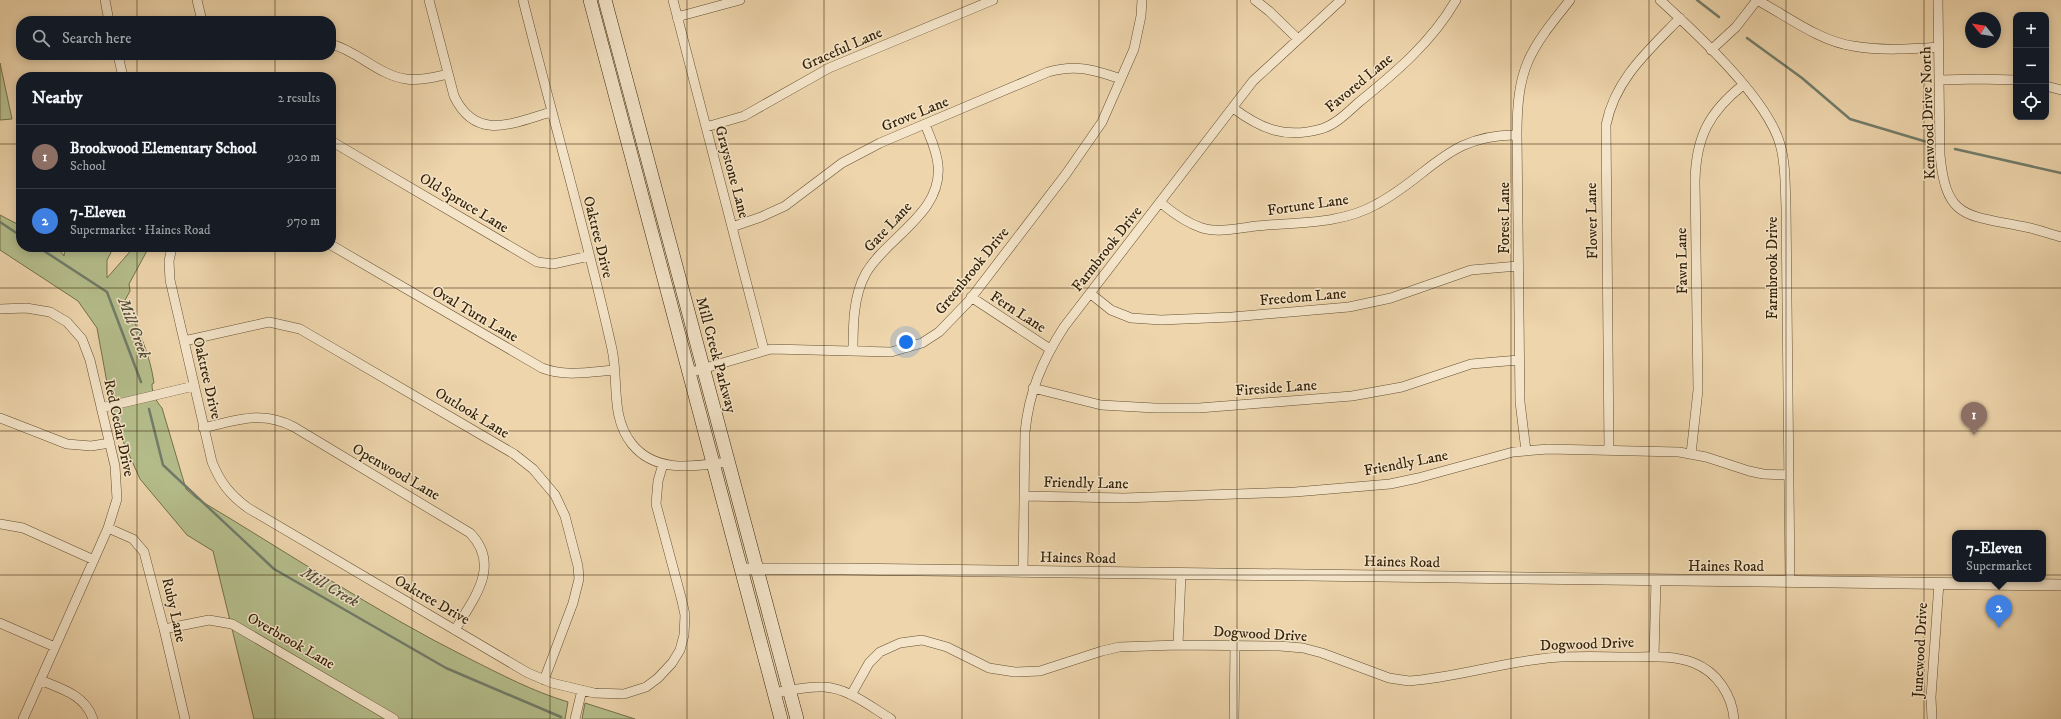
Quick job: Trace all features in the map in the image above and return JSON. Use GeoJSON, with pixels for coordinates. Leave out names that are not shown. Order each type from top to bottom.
{"type":"FeatureCollection","features":[{"type":"Feature","properties":{"kind":"main road","name":"Mill Creek Parkway"},"geometry":{"type":"LineString","coordinates":[[590,0],[781,719]]}},
{"type":"Feature","properties":{"kind":"main road","name":"Mill Creek Parkway"},"geometry":{"type":"LineString","coordinates":[[605,0],[797,719]]}},
{"type":"Feature","properties":{"kind":"street"},"geometry":{"type":"LineString","coordinates":[[105,0],[108,16]]}},
{"type":"Feature","properties":{"kind":"street"},"geometry":{"type":"LineString","coordinates":[[197,0],[201,16]]}},
{"type":"Feature","properties":{"kind":"street"},"geometry":{"type":"LineString","coordinates":[[429,0],[448,74],[458,104],[468,116],[484,124],[502,126],[551,112]]}},
{"type":"Feature","properties":{"kind":"street","name":"Oaktree Drive"},"geometry":{"type":"LineString","coordinates":[[523,0],[612,350],[618,412],[625,435],[642,454],[663,464],[682,467],[728,462]]}},
{"type":"Feature","properties":{"kind":"street","name":"Graystone Lane"},"geometry":{"type":"LineString","coordinates":[[673,0],[732,227],[757,315],[764,350]]}},
{"type":"Feature","properties":{"kind":"street"},"geometry":{"type":"LineString","coordinates":[[677,17],[740,0]]}},
{"type":"Feature","properties":{"kind":"street","name":"Graceful Lane"},"geometry":{"type":"LineString","coordinates":[[706,127],[744,116],[829,68],[993,0]]}},
{"type":"Feature","properties":{"kind":"street","name":"Greenbrook Drive"},"geometry":{"type":"LineString","coordinates":[[688,373],[764,350],[796,348],[891,352],[922,343],[939,332],[971,297],[1087,145],[1107,111],[1138,36],[1142,0]]}},
{"type":"Feature","properties":{"kind":"street"},"geometry":{"type":"LineString","coordinates":[[1255,0],[1274,15],[1298,39]]}},
{"type":"Feature","properties":{"kind":"street","name":"Farmbrook Drive"},"geometry":{"type":"LineString","coordinates":[[1023,572],[1025,432],[1033,388],[1050,349],[1064,327],[1262,71],[1341,0]]}},
{"type":"Feature","properties":{"kind":"street","name":"Favored Lane"},"geometry":{"type":"LineString","coordinates":[[1233,108],[1256,125],[1277,132],[1313,130],[1329,125],[1375,90],[1413,54],[1437,30],[1456,0]]}},
{"type":"Feature","properties":{"kind":"street","name":"Forest Lane"},"geometry":{"type":"LineString","coordinates":[[1526,451],[1521,408],[1519,360],[1518,95],[1525,66],[1541,36],[1570,0]]}},
{"type":"Feature","properties":{"kind":"street","name":"Farmbrook Drive"},"geometry":{"type":"LineString","coordinates":[[1660,0],[1680,18],[1743,85],[1769,119],[1780,142],[1784,155],[1790,581]]}},
{"type":"Feature","properties":{"kind":"street"},"geometry":{"type":"LineString","coordinates":[[1711,50],[1736,28],[1757,0],[1827,38],[1852,46],[1876,49],[1939,47]]}},
{"type":"Feature","properties":{"kind":"street","name":"Kenwood Drive North"},"geometry":{"type":"LineString","coordinates":[[1938,0],[1942,173],[1944,185],[1954,204],[1972,216],[2020,226],[2061,237]]}},
{"type":"Feature","properties":{"kind":"street","name":"Flower Lane"},"geometry":{"type":"LineString","coordinates":[[1609,450],[1605,156],[1606,125],[1614,98],[1625,76],[1680,18]]}},
{"type":"Feature","properties":{"kind":"street"},"geometry":{"type":"LineString","coordinates":[[336,46],[347,49],[388,73],[401,78],[414,80],[448,74]]}},
{"type":"Feature","properties":{"kind":"street"},"geometry":{"type":"LineString","coordinates":[[119,60],[122,72]]}},
{"type":"Feature","properties":{"kind":"street","name":"Grove Lane"},"geometry":{"type":"LineString","coordinates":[[732,227],[774,212],[799,197],[854,156],[1048,72],[1061,68],[1084,68],[1121,79]]}},
{"type":"Feature","properties":{"kind":"street"},"geometry":{"type":"LineString","coordinates":[[1940,80],[1978,78],[2013,80]]}},
{"type":"Feature","properties":{"kind":"street","name":"Fawn Lane"},"geometry":{"type":"LineString","coordinates":[[1691,454],[1698,390],[1695,181],[1697,152],[1703,131],[1717,109],[1743,85]]}},
{"type":"Feature","properties":{"kind":"street"},"geometry":{"type":"LineString","coordinates":[[2049,87],[2061,90]]}},
{"type":"Feature","properties":{"kind":"street","name":"Gate Lane"},"geometry":{"type":"LineString","coordinates":[[853,351],[854,317],[858,296],[866,275],[879,256],[925,209],[934,192],[939,166],[935,150],[925,124]]}},
{"type":"Feature","properties":{"kind":"street","name":"Fortune Lane"},"geometry":{"type":"LineString","coordinates":[[1160,203],[1183,219],[1208,229],[1310,222],[1344,217],[1377,204],[1463,144],[1489,136],[1517,135]]}},
{"type":"Feature","properties":{"kind":"street","name":"Old Spruce Lane"},"geometry":{"type":"LineString","coordinates":[[336,144],[538,262],[553,264],[589,256]]}},
{"type":"Feature","properties":{"kind":"street","name":"Oval Turn Lane"},"geometry":{"type":"LineString","coordinates":[[336,248],[542,368],[559,373],[573,374],[615,370]]}},
{"type":"Feature","properties":{"kind":"street","name":"Oaktree Drive"},"geometry":{"type":"LineString","coordinates":[[171,252],[169,261],[170,280],[203,428],[217,476],[228,491],[236,500],[455,630],[544,680],[606,695],[624,694],[646,687],[669,668],[682,644],[685,615],[656,504],[658,481],[663,464]]}},
{"type":"Feature","properties":{"kind":"street","name":"Freedom Lane"},"geometry":{"type":"LineString","coordinates":[[1091,294],[1112,310],[1131,318],[1161,320],[1232,317],[1349,307],[1391,298],[1471,270],[1518,266]]}},
{"type":"Feature","properties":{"kind":"street","name":"Fern Lane"},"geometry":{"type":"LineString","coordinates":[[971,297],[1050,349]]}},
{"type":"Feature","properties":{"kind":"street","name":"Red Cedar Drive"},"geometry":{"type":"LineString","coordinates":[[0,309],[26,308],[50,312],[72,327],[86,347],[110,443],[118,491],[114,512],[108,528],[23,719]]}},
{"type":"Feature","properties":{"kind":"street","name":"Outlook Lane"},"geometry":{"type":"LineString","coordinates":[[184,341],[269,322],[300,329],[514,454],[533,469],[556,495],[565,516],[578,566],[579,579],[573,603],[544,680]]}},
{"type":"Feature","properties":{"kind":"street","name":"Fireside Lane"},"geometry":{"type":"LineString","coordinates":[[1033,388],[1101,405],[1155,408],[1199,408],[1352,396],[1423,381],[1471,364],[1519,360]]}},
{"type":"Feature","properties":{"kind":"street"},"geometry":{"type":"LineString","coordinates":[[101,408],[194,386]]}},
{"type":"Feature","properties":{"kind":"street","name":"Openwood Lane"},"geometry":{"type":"LineString","coordinates":[[203,428],[253,417],[275,419],[294,427],[470,533],[482,550],[484,574],[475,596],[455,630]]}},
{"type":"Feature","properties":{"kind":"street"},"geometry":{"type":"LineString","coordinates":[[0,418],[67,444],[91,446],[110,443]]}},
{"type":"Feature","properties":{"kind":"street","name":"Friendly Lane"},"geometry":{"type":"LineString","coordinates":[[1024,496],[1124,498],[1212,496],[1334,489],[1390,484],[1418,478],[1496,456],[1526,451],[1668,451],[1691,454],[1749,472],[1788,475]]}},
{"type":"Feature","properties":{"kind":"street"},"geometry":{"type":"LineString","coordinates":[[0,524],[23,528],[94,560]]}},
{"type":"Feature","properties":{"kind":"street","name":"Ruby Lane"},"geometry":{"type":"LineString","coordinates":[[108,528],[133,539],[144,552],[185,719]]}},
{"type":"Feature","properties":{"kind":"street","name":"Haines Road"},"geometry":{"type":"LineString","coordinates":[[742,569],[2061,585]]}},
{"type":"Feature","properties":{"kind":"street"},"geometry":{"type":"LineString","coordinates":[[1178,645],[1181,574]]}},
{"type":"Feature","properties":{"kind":"street"},"geometry":{"type":"LineString","coordinates":[[1654,657],[1656,580]]}},
{"type":"Feature","properties":{"kind":"street","name":"Junewood Drive"},"geometry":{"type":"LineString","coordinates":[[1932,719],[1931,697],[1939,583]]}},
{"type":"Feature","properties":{"kind":"street","name":"Overbrook Lane"},"geometry":{"type":"LineString","coordinates":[[164,629],[209,620],[232,624],[394,719]]}},
{"type":"Feature","properties":{"kind":"street"},"geometry":{"type":"LineString","coordinates":[[0,623],[55,647]]}},
{"type":"Feature","properties":{"kind":"street","name":"Dogwood Drive"},"geometry":{"type":"LineString","coordinates":[[851,695],[869,663],[880,652],[900,643],[912,641],[934,642],[989,668],[1015,672],[1040,671],[1119,647],[1178,645],[1303,648],[1322,653],[1389,678],[1409,681],[1550,658],[1654,657],[1688,661],[1707,670],[1721,684],[1727,693],[1732,705],[1734,719]]}},
{"type":"Feature","properties":{"kind":"street"},"geometry":{"type":"LineString","coordinates":[[1234,719],[1235,646]]}},
{"type":"Feature","properties":{"kind":"street"},"geometry":{"type":"LineString","coordinates":[[40,680],[79,698],[86,705],[93,719]]}},
{"type":"Feature","properties":{"kind":"street"},"geometry":{"type":"LineString","coordinates":[[774,692],[825,687],[851,695],[891,719]]}},
{"type":"Feature","properties":{"kind":"street"},"geometry":{"type":"LineString","coordinates":[[575,719],[582,690]]}},
{"type":"Feature","properties":{"kind":"green space"},"geometry":{"type":"Polygon","coordinates":[[[0,63],[12,119],[0,120],[0,63]]]}},
{"type":"Feature","properties":{"kind":"green space"},"geometry":{"type":"Polygon","coordinates":[[[0,215],[16,223],[16,252],[61,252],[64,256],[64,252],[111,252],[107,260],[107,278],[130,252],[146,252],[129,284],[130,291],[124,302],[139,331],[150,362],[154,383],[152,384],[152,388],[156,400],[162,408],[186,489],[196,498],[365,601],[433,640],[517,682],[568,702],[565,719],[254,719],[213,551],[187,535],[140,479],[114,421],[97,328],[78,301],[0,250],[0,215]]]}},
{"type":"Feature","properties":{"kind":"green space"},"geometry":{"type":"Polygon","coordinates":[[[585,703],[635,719],[582,719],[585,703]]]}},
{"type":"Feature","properties":{"kind":"waterway"},"geometry":{"type":"LineString","coordinates":[[1697,0],[1719,17]]}},
{"type":"Feature","properties":{"kind":"waterway"},"geometry":{"type":"LineString","coordinates":[[1747,38],[1802,78],[1850,119],[1927,142]]}},
{"type":"Feature","properties":{"kind":"waterway"},"geometry":{"type":"LineString","coordinates":[[1955,149],[2061,173]]}},
{"type":"Feature","properties":{"kind":"waterway","name":"Mill Creek"},"geometry":{"type":"LineString","coordinates":[[0,222],[16,233]]}},
{"type":"Feature","properties":{"kind":"waterway","name":"Mill Creek"},"geometry":{"type":"LineString","coordinates":[[46,252],[107,292],[141,382]]}},
{"type":"Feature","properties":{"kind":"waterway","name":"Mill Creek"},"geometry":{"type":"LineString","coordinates":[[149,409],[163,465],[274,569],[446,668],[561,717]]}},
{"type":"Feature","properties":{"kind":"place","name":"Brookwood Elementary School"},"geometry":{"type":"Point","coordinates":[1974,435]}},
{"type":"Feature","properties":{"kind":"place","name":"7-Eleven"},"geometry":{"type":"Point","coordinates":[1999,628]}}]}
